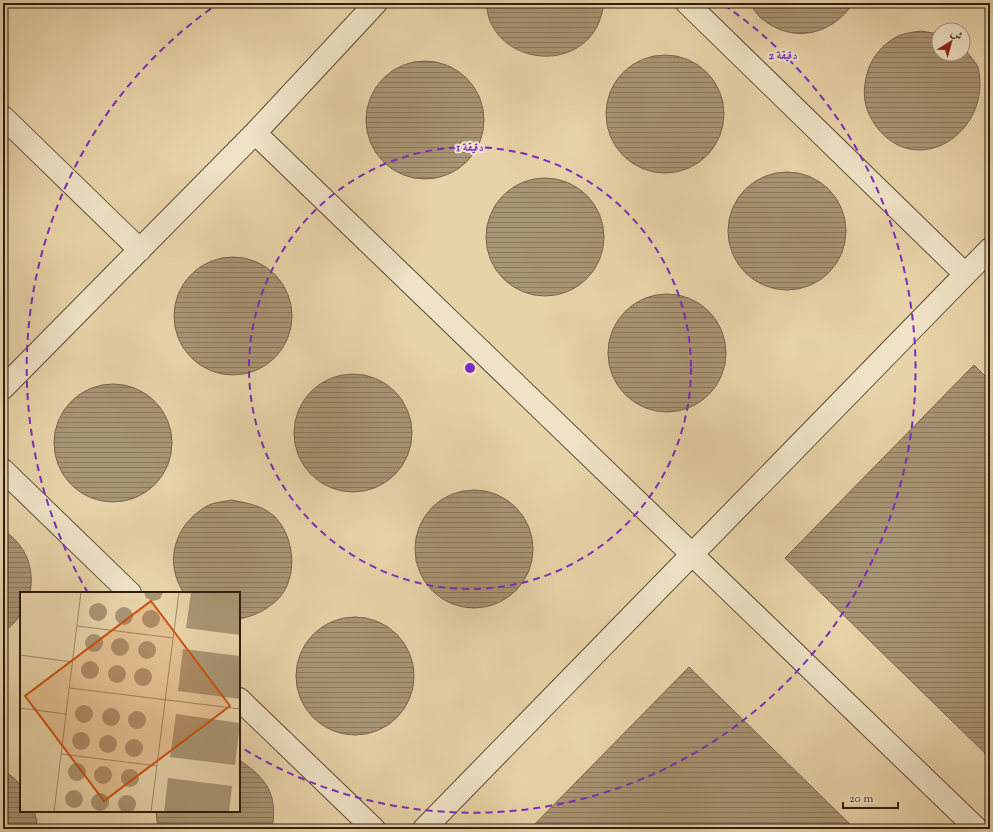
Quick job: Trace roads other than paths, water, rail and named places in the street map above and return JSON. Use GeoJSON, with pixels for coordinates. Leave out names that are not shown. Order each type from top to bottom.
{"type":"FeatureCollection","features":[{"type":"Feature","properties":{"kind":"lane"},"geometry":{"type":"LineString","coordinates":[[687,3],[965,274]]}},
{"type":"Feature","properties":{"kind":"lane"},"geometry":{"type":"LineString","coordinates":[[3,388],[255,133],[365,6]]}},
{"type":"Feature","properties":{"kind":"lane"},"geometry":{"type":"LineString","coordinates":[[3,117],[140,250]]}},
{"type":"Feature","properties":{"kind":"lane"},"geometry":{"type":"LineString","coordinates":[[255,133],[976,829]]}},
{"type":"Feature","properties":{"kind":"lane"},"geometry":{"type":"LineString","coordinates":[[424,829],[990,248]]}},
{"type":"Feature","properties":{"kind":"lane"},"geometry":{"type":"LineString","coordinates":[[3,470],[129,592]]}},
{"type":"Feature","properties":{"kind":"lane"},"geometry":{"type":"LineString","coordinates":[[240,700],[374,829]]}}]}
